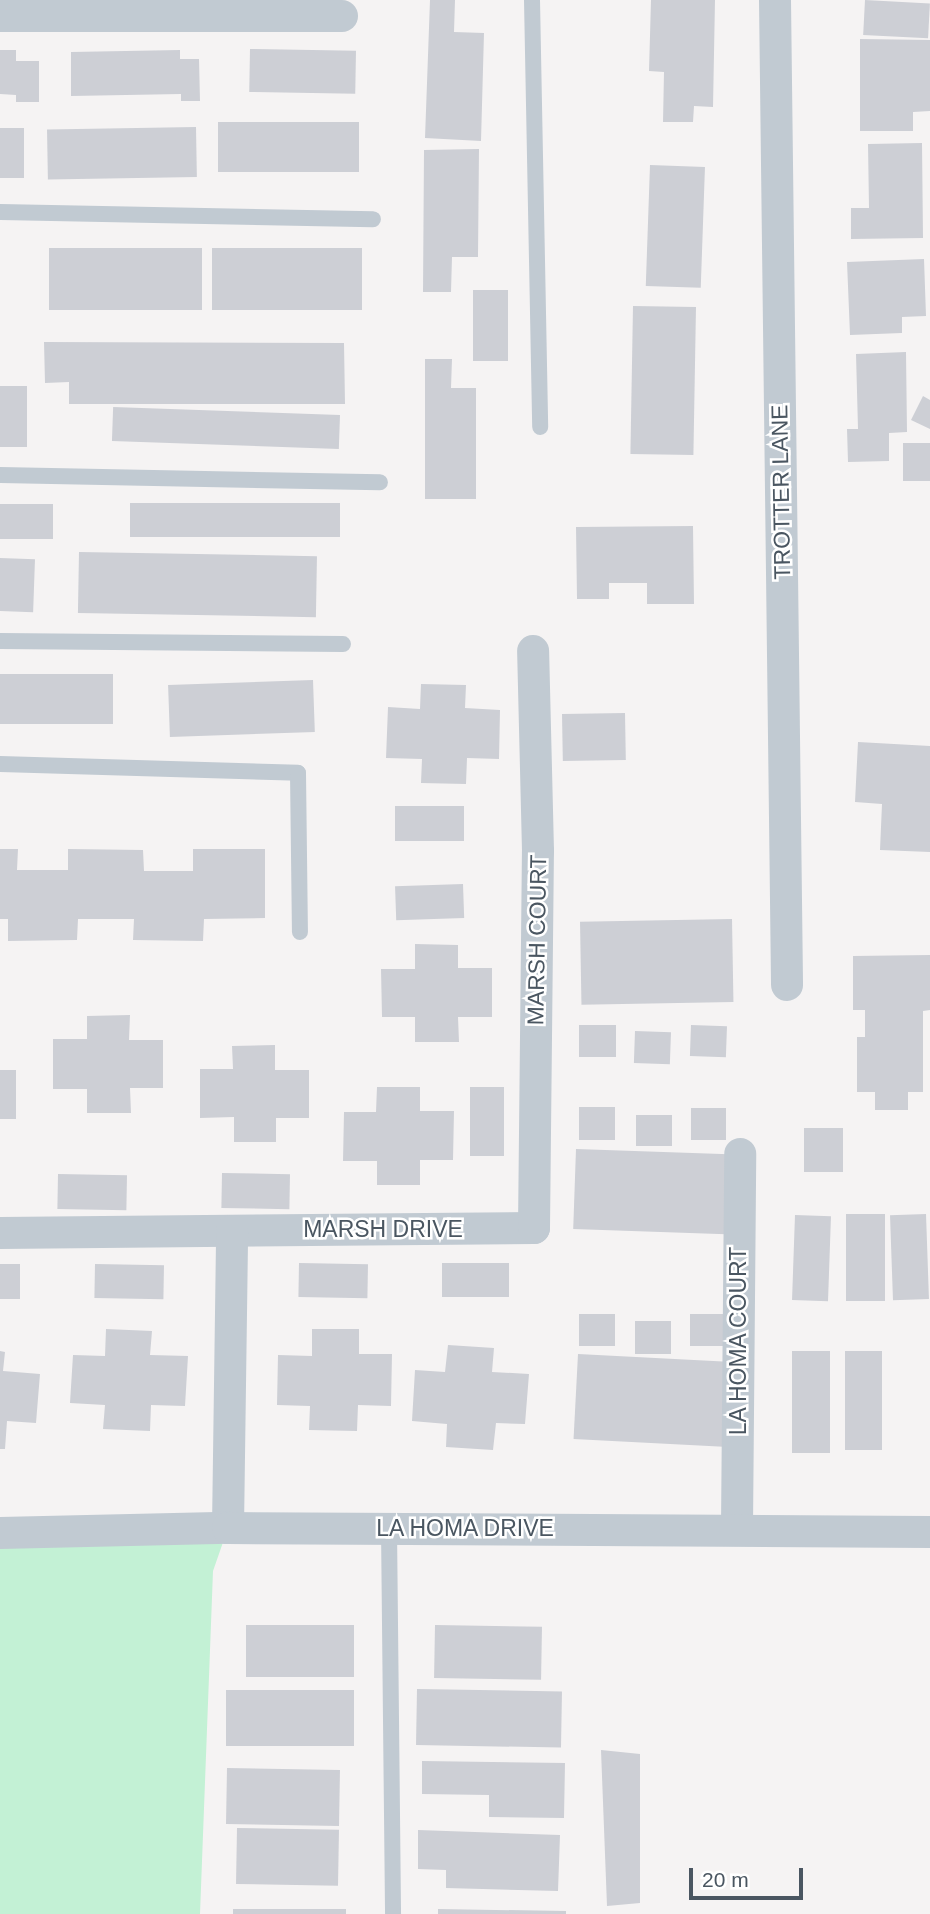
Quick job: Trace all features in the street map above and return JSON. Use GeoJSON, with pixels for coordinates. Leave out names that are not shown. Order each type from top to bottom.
{"type":"FeatureCollection","features":[{"type":"Feature","properties":{"kind":"street","name":"TROTTER LANE"},"geometry":{"type":"LineString","coordinates":[[775,0],[788,985]]}},
{"type":"Feature","properties":{"kind":"street"},"geometry":{"type":"LineString","coordinates":[[0,16],[342,16]]}},
{"type":"Feature","properties":{"kind":"street","name":"MARSH COURT"},"geometry":{"type":"LineString","coordinates":[[533,651],[538,852],[534,1228]]}},
{"type":"Feature","properties":{"kind":"street","name":"LA HOMA COURT"},"geometry":{"type":"LineString","coordinates":[[737,1527],[740,1154]]}},
{"type":"Feature","properties":{"kind":"street","name":"MARSH DRIVE"},"geometry":{"type":"LineString","coordinates":[[0,1233],[534,1228]]}},
{"type":"Feature","properties":{"kind":"street"},"geometry":{"type":"LineString","coordinates":[[228,1528],[232,1231]]}},
{"type":"Feature","properties":{"kind":"street","name":"LA HOMA DRIVE"},"geometry":{"type":"LineString","coordinates":[[0,1533],[228,1528],[737,1527],[930,1532]]}},
{"type":"Feature","properties":{"kind":"lane"},"geometry":{"type":"LineString","coordinates":[[532,0],[540,427]]}},
{"type":"Feature","properties":{"kind":"lane"},"geometry":{"type":"LineString","coordinates":[[0,212],[373,219]]}},
{"type":"Feature","properties":{"kind":"lane"},"geometry":{"type":"LineString","coordinates":[[0,475],[380,482]]}},
{"type":"Feature","properties":{"kind":"lane"},"geometry":{"type":"LineString","coordinates":[[0,640],[343,645]]}},
{"type":"Feature","properties":{"kind":"lane"},"geometry":{"type":"LineString","coordinates":[[0,764],[298,773],[300,932]]}},
{"type":"Feature","properties":{"kind":"lane"},"geometry":{"type":"LineString","coordinates":[[389,1528],[393,1914]]}},
{"type":"Feature","properties":{"kind":"green space"},"geometry":{"type":"Polygon","coordinates":[[[228,1528],[213,1571],[200,1914],[0,1914],[0,1531],[228,1528]]]}},
{"type":"Feature","properties":{"kind":"building"},"geometry":{"type":"Polygon","coordinates":[[[430,0],[455,0],[454,32],[484,33],[481,141],[425,138],[430,0]]]}},
{"type":"Feature","properties":{"kind":"building"},"geometry":{"type":"Polygon","coordinates":[[[651,0],[715,0],[713,107],[694,106],[693,122],[663,122],[664,72],[649,71],[651,0]]]}},
{"type":"Feature","properties":{"kind":"building"},"geometry":{"type":"Polygon","coordinates":[[[865,0],[930,3],[928,38],[863,35],[865,0]]]}},
{"type":"Feature","properties":{"kind":"building"},"geometry":{"type":"Polygon","coordinates":[[[860,39],[930,40],[930,111],[913,112],[913,131],[860,131],[860,39]]]}},
{"type":"Feature","properties":{"kind":"building"},"geometry":{"type":"Polygon","coordinates":[[[250,49],[356,51],[355,94],[249,92],[250,49]]]}},
{"type":"Feature","properties":{"kind":"building"},"geometry":{"type":"Polygon","coordinates":[[[0,50],[16,50],[16,61],[39,61],[39,102],[16,102],[16,95],[0,94],[0,50]]]}},
{"type":"Feature","properties":{"kind":"building"},"geometry":{"type":"Polygon","coordinates":[[[180,50],[180,59],[199,59],[200,101],[181,101],[181,94],[71,96],[71,52],[180,50]]]}},
{"type":"Feature","properties":{"kind":"building"},"geometry":{"type":"Polygon","coordinates":[[[218,122],[359,122],[359,172],[218,172],[218,122]]]}},
{"type":"Feature","properties":{"kind":"building"},"geometry":{"type":"Polygon","coordinates":[[[196,127],[197,177],[48,180],[47,130],[196,127]]]}},
{"type":"Feature","properties":{"kind":"building"},"geometry":{"type":"Polygon","coordinates":[[[0,128],[24,128],[24,178],[0,178],[0,128]]]}},
{"type":"Feature","properties":{"kind":"building"},"geometry":{"type":"Polygon","coordinates":[[[922,143],[923,238],[851,239],[851,208],[869,208],[868,144],[922,143]]]}},
{"type":"Feature","properties":{"kind":"building"},"geometry":{"type":"Polygon","coordinates":[[[479,149],[478,257],[452,257],[451,292],[423,292],[424,150],[479,149]]]}},
{"type":"Feature","properties":{"kind":"building"},"geometry":{"type":"Polygon","coordinates":[[[650,165],[705,167],[701,288],[646,286],[650,165]]]}},
{"type":"Feature","properties":{"kind":"building"},"geometry":{"type":"Polygon","coordinates":[[[49,248],[202,248],[202,310],[49,310],[49,248]]]}},
{"type":"Feature","properties":{"kind":"building"},"geometry":{"type":"Polygon","coordinates":[[[212,248],[362,248],[362,310],[212,310],[212,248]]]}},
{"type":"Feature","properties":{"kind":"building"},"geometry":{"type":"Polygon","coordinates":[[[924,259],[926,316],[902,317],[902,333],[850,335],[847,262],[924,259]]]}},
{"type":"Feature","properties":{"kind":"building"},"geometry":{"type":"Polygon","coordinates":[[[473,290],[508,290],[508,361],[473,361],[473,290]]]}},
{"type":"Feature","properties":{"kind":"building"},"geometry":{"type":"Polygon","coordinates":[[[633,306],[696,307],[693,455],[630,454],[633,306]]]}},
{"type":"Feature","properties":{"kind":"building"},"geometry":{"type":"Polygon","coordinates":[[[44,342],[344,343],[345,404],[69,404],[69,382],[45,383],[44,342]]]}},
{"type":"Feature","properties":{"kind":"building"},"geometry":{"type":"Polygon","coordinates":[[[906,352],[907,432],[889,433],[889,461],[848,462],[847,429],[858,429],[856,354],[906,352]]]}},
{"type":"Feature","properties":{"kind":"building"},"geometry":{"type":"Polygon","coordinates":[[[425,359],[452,359],[451,388],[476,388],[476,499],[425,499],[425,359]]]}},
{"type":"Feature","properties":{"kind":"building"},"geometry":{"type":"Polygon","coordinates":[[[0,386],[27,386],[27,447],[0,447],[0,386]]]}},
{"type":"Feature","properties":{"kind":"building"},"geometry":{"type":"Polygon","coordinates":[[[923,396],[930,400],[930,429],[911,420],[923,396]]]}},
{"type":"Feature","properties":{"kind":"building"},"geometry":{"type":"Polygon","coordinates":[[[113,407],[340,415],[339,449],[112,441],[113,407]]]}},
{"type":"Feature","properties":{"kind":"building"},"geometry":{"type":"Polygon","coordinates":[[[903,443],[930,443],[930,481],[903,481],[903,443]]]}},
{"type":"Feature","properties":{"kind":"building"},"geometry":{"type":"Polygon","coordinates":[[[130,503],[340,503],[340,537],[130,537],[130,503]]]}},
{"type":"Feature","properties":{"kind":"building"},"geometry":{"type":"Polygon","coordinates":[[[0,504],[53,504],[53,539],[0,539],[0,504]]]}},
{"type":"Feature","properties":{"kind":"building"},"geometry":{"type":"Polygon","coordinates":[[[693,526],[694,604],[647,604],[647,583],[609,583],[609,599],[577,599],[576,527],[693,526]]]}},
{"type":"Feature","properties":{"kind":"building"},"geometry":{"type":"Polygon","coordinates":[[[79,552],[317,556],[316,617],[78,613],[79,552]]]}},
{"type":"Feature","properties":{"kind":"building"},"geometry":{"type":"Polygon","coordinates":[[[0,558],[35,559],[33,612],[0,611],[0,558]]]}},
{"type":"Feature","properties":{"kind":"building"},"geometry":{"type":"Polygon","coordinates":[[[0,674],[113,674],[113,724],[0,724],[0,674]]]}},
{"type":"Feature","properties":{"kind":"building"},"geometry":{"type":"Polygon","coordinates":[[[313,680],[315,732],[170,737],[168,685],[313,680]]]}},
{"type":"Feature","properties":{"kind":"building"},"geometry":{"type":"Polygon","coordinates":[[[421,684],[466,685],[465,708],[500,710],[499,759],[467,758],[466,784],[421,783],[422,759],[386,758],[388,707],[420,709],[421,684]]]}},
{"type":"Feature","properties":{"kind":"building"},"geometry":{"type":"Polygon","coordinates":[[[625,713],[626,760],[563,761],[562,714],[625,713]]]}},
{"type":"Feature","properties":{"kind":"building"},"geometry":{"type":"Polygon","coordinates":[[[858,742],[930,746],[930,852],[880,850],[882,804],[855,802],[858,742]]]}},
{"type":"Feature","properties":{"kind":"building"},"geometry":{"type":"Polygon","coordinates":[[[395,806],[464,806],[464,841],[395,841],[395,806]]]}},
{"type":"Feature","properties":{"kind":"building"},"geometry":{"type":"Polygon","coordinates":[[[0,849],[18,849],[17,870],[68,870],[68,849],[143,850],[144,871],[193,871],[193,849],[265,849],[265,918],[204,919],[203,941],[133,940],[134,919],[78,919],[77,940],[8,941],[8,919],[0,919],[0,849]]]}},
{"type":"Feature","properties":{"kind":"building"},"geometry":{"type":"Polygon","coordinates":[[[463,884],[464,918],[396,920],[395,886],[463,884]]]}},
{"type":"Feature","properties":{"kind":"building"},"geometry":{"type":"Polygon","coordinates":[[[732,919],[733,1002],[581,1005],[580,922],[732,919]]]}},
{"type":"Feature","properties":{"kind":"building"},"geometry":{"type":"Polygon","coordinates":[[[415,944],[458,945],[458,968],[492,968],[492,1017],[458,1017],[459,1042],[415,1042],[415,1017],[382,1017],[381,969],[415,969],[415,944]]]}},
{"type":"Feature","properties":{"kind":"building"},"geometry":{"type":"Polygon","coordinates":[[[930,955],[930,1010],[923,1011],[923,1092],[908,1092],[908,1110],[875,1110],[875,1092],[857,1092],[857,1037],[865,1037],[865,1010],[853,1010],[853,956],[930,955]]]}},
{"type":"Feature","properties":{"kind":"building"},"geometry":{"type":"Polygon","coordinates":[[[130,1015],[129,1040],[163,1040],[163,1088],[130,1088],[131,1113],[87,1113],[87,1089],[53,1089],[53,1039],[87,1039],[87,1016],[130,1015]]]}},
{"type":"Feature","properties":{"kind":"building"},"geometry":{"type":"Polygon","coordinates":[[[579,1025],[616,1025],[616,1057],[579,1057],[579,1025]]]}},
{"type":"Feature","properties":{"kind":"building"},"geometry":{"type":"Polygon","coordinates":[[[691,1025],[727,1026],[726,1057],[690,1056],[691,1025]]]}},
{"type":"Feature","properties":{"kind":"building"},"geometry":{"type":"Polygon","coordinates":[[[635,1031],[671,1032],[670,1064],[634,1063],[635,1031]]]}},
{"type":"Feature","properties":{"kind":"building"},"geometry":{"type":"Polygon","coordinates":[[[275,1045],[275,1070],[309,1070],[309,1118],[276,1118],[276,1142],[234,1142],[234,1117],[200,1118],[200,1069],[233,1069],[232,1046],[275,1045]]]}},
{"type":"Feature","properties":{"kind":"building"},"geometry":{"type":"Polygon","coordinates":[[[0,1070],[16,1070],[16,1119],[0,1119],[0,1070]]]}},
{"type":"Feature","properties":{"kind":"building"},"geometry":{"type":"Polygon","coordinates":[[[377,1087],[420,1087],[420,1111],[454,1111],[453,1160],[420,1160],[420,1185],[377,1185],[377,1161],[343,1161],[344,1112],[376,1112],[377,1087]]]}},
{"type":"Feature","properties":{"kind":"building"},"geometry":{"type":"Polygon","coordinates":[[[470,1087],[504,1087],[504,1156],[470,1156],[470,1087]]]}},
{"type":"Feature","properties":{"kind":"building"},"geometry":{"type":"Polygon","coordinates":[[[579,1107],[615,1107],[615,1140],[579,1140],[579,1107]]]}},
{"type":"Feature","properties":{"kind":"building"},"geometry":{"type":"Polygon","coordinates":[[[691,1108],[726,1108],[726,1140],[691,1140],[691,1108]]]}},
{"type":"Feature","properties":{"kind":"building"},"geometry":{"type":"Polygon","coordinates":[[[636,1115],[672,1115],[672,1146],[636,1146],[636,1115]]]}},
{"type":"Feature","properties":{"kind":"building"},"geometry":{"type":"Polygon","coordinates":[[[804,1128],[843,1128],[843,1172],[804,1172],[804,1128]]]}},
{"type":"Feature","properties":{"kind":"building"},"geometry":{"type":"Polygon","coordinates":[[[576,1149],[729,1154],[726,1234],[573,1229],[576,1149]]]}},
{"type":"Feature","properties":{"kind":"building"},"geometry":{"type":"Polygon","coordinates":[[[222,1173],[290,1174],[289,1209],[221,1208],[222,1173]]]}},
{"type":"Feature","properties":{"kind":"building"},"geometry":{"type":"Polygon","coordinates":[[[58,1174],[127,1175],[126,1210],[57,1209],[58,1174]]]}},
{"type":"Feature","properties":{"kind":"building"},"geometry":{"type":"Polygon","coordinates":[[[846,1214],[885,1214],[885,1301],[846,1301],[846,1214]]]}},
{"type":"Feature","properties":{"kind":"building"},"geometry":{"type":"Polygon","coordinates":[[[926,1214],[929,1299],[893,1300],[890,1215],[926,1214]]]}},
{"type":"Feature","properties":{"kind":"building"},"geometry":{"type":"Polygon","coordinates":[[[795,1215],[831,1216],[828,1301],[792,1300],[795,1215]]]}},
{"type":"Feature","properties":{"kind":"building"},"geometry":{"type":"Polygon","coordinates":[[[299,1263],[368,1264],[367,1298],[298,1297],[299,1263]]]}},
{"type":"Feature","properties":{"kind":"building"},"geometry":{"type":"Polygon","coordinates":[[[442,1263],[509,1263],[509,1297],[442,1297],[442,1263]]]}},
{"type":"Feature","properties":{"kind":"building"},"geometry":{"type":"Polygon","coordinates":[[[0,1264],[20,1264],[20,1299],[0,1299],[0,1264]]]}},
{"type":"Feature","properties":{"kind":"building"},"geometry":{"type":"Polygon","coordinates":[[[95,1264],[164,1265],[163,1299],[94,1298],[95,1264]]]}},
{"type":"Feature","properties":{"kind":"building"},"geometry":{"type":"Polygon","coordinates":[[[579,1314],[615,1314],[615,1346],[579,1346],[579,1314]]]}},
{"type":"Feature","properties":{"kind":"building"},"geometry":{"type":"Polygon","coordinates":[[[690,1314],[726,1314],[726,1346],[690,1346],[690,1314]]]}},
{"type":"Feature","properties":{"kind":"building"},"geometry":{"type":"Polygon","coordinates":[[[635,1321],[671,1321],[671,1354],[635,1354],[635,1321]]]}},
{"type":"Feature","properties":{"kind":"building"},"geometry":{"type":"Polygon","coordinates":[[[106,1329],[152,1331],[150,1355],[188,1356],[185,1406],[151,1405],[150,1431],[103,1429],[105,1405],[70,1403],[73,1355],[105,1356],[106,1329]]]}},
{"type":"Feature","properties":{"kind":"building"},"geometry":{"type":"Polygon","coordinates":[[[312,1329],[359,1329],[359,1354],[392,1354],[391,1406],[358,1405],[357,1431],[309,1430],[310,1406],[277,1405],[278,1355],[312,1356],[312,1329]]]}},
{"type":"Feature","properties":{"kind":"building"},"geometry":{"type":"Polygon","coordinates":[[[448,1345],[494,1348],[492,1372],[529,1374],[525,1424],[496,1423],[493,1450],[446,1447],[447,1424],[412,1421],[415,1370],[445,1372],[448,1345]]]}},
{"type":"Feature","properties":{"kind":"building"},"geometry":{"type":"Polygon","coordinates":[[[0,1351],[5,1352],[3,1371],[40,1374],[36,1423],[7,1421],[5,1449],[0,1449],[0,1351]]]}},
{"type":"Feature","properties":{"kind":"building"},"geometry":{"type":"Polygon","coordinates":[[[792,1351],[830,1351],[830,1453],[792,1453],[792,1351]]]}},
{"type":"Feature","properties":{"kind":"building"},"geometry":{"type":"Polygon","coordinates":[[[845,1351],[882,1351],[882,1450],[845,1450],[845,1351]]]}},
{"type":"Feature","properties":{"kind":"building"},"geometry":{"type":"Polygon","coordinates":[[[578,1354],[728,1362],[723,1447],[574,1439],[578,1354]]]}},
{"type":"Feature","properties":{"kind":"building"},"geometry":{"type":"Polygon","coordinates":[[[246,1625],[354,1625],[354,1677],[246,1677],[246,1625]]]}},
{"type":"Feature","properties":{"kind":"building"},"geometry":{"type":"Polygon","coordinates":[[[435,1625],[542,1627],[541,1680],[434,1678],[435,1625]]]}},
{"type":"Feature","properties":{"kind":"building"},"geometry":{"type":"Polygon","coordinates":[[[417,1689],[562,1692],[561,1748],[416,1745],[417,1689]]]}},
{"type":"Feature","properties":{"kind":"building"},"geometry":{"type":"Polygon","coordinates":[[[226,1690],[354,1690],[354,1746],[226,1746],[226,1690]]]}},
{"type":"Feature","properties":{"kind":"building"},"geometry":{"type":"Polygon","coordinates":[[[601,1750],[640,1754],[640,1903],[607,1906],[601,1750]]]}},
{"type":"Feature","properties":{"kind":"building"},"geometry":{"type":"Polygon","coordinates":[[[422,1761],[565,1763],[564,1818],[489,1817],[489,1795],[422,1794],[422,1761]]]}},
{"type":"Feature","properties":{"kind":"building"},"geometry":{"type":"Polygon","coordinates":[[[227,1768],[340,1770],[339,1826],[226,1824],[227,1768]]]}},
{"type":"Feature","properties":{"kind":"building"},"geometry":{"type":"Polygon","coordinates":[[[237,1828],[339,1830],[338,1886],[236,1884],[237,1828]]]}},
{"type":"Feature","properties":{"kind":"building"},"geometry":{"type":"Polygon","coordinates":[[[418,1830],[560,1835],[558,1891],[446,1888],[446,1870],[418,1869],[418,1830]]]}},
{"type":"Feature","properties":{"kind":"building"},"geometry":{"type":"Polygon","coordinates":[[[233,1909],[346,1909],[346,1914],[233,1914],[233,1909]]]}},
{"type":"Feature","properties":{"kind":"building"},"geometry":{"type":"Polygon","coordinates":[[[438,1909],[566,1911],[566,1914],[438,1914],[438,1909]]]}}]}
